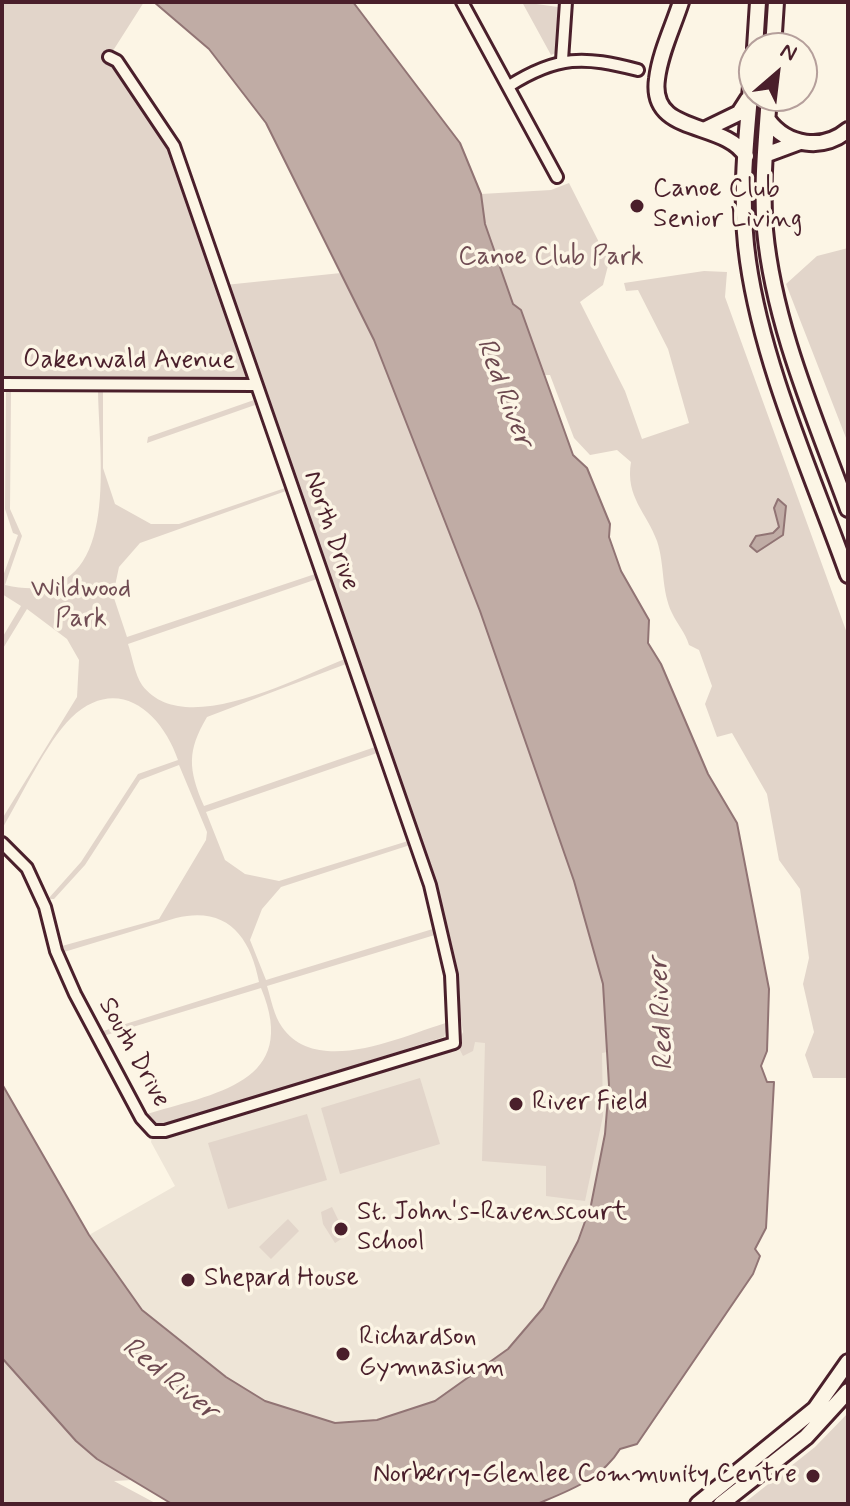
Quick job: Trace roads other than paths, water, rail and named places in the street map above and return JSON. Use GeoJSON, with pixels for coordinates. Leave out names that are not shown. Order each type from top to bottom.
{"type":"FeatureCollection","features":[{"type":"Feature","properties":{"kind":"main road"},"geometry":{"type":"LineString","coordinates":[[681,2],[657,75],[657,93],[670,116],[686,125],[733,140],[746,156]]}},
{"type":"Feature","properties":{"kind":"main road"},"geometry":{"type":"LineString","coordinates":[[756,32],[758,2]]}},
{"type":"Feature","properties":{"kind":"main road"},"geometry":{"type":"LineString","coordinates":[[774,32],[776,2]]}},
{"type":"Feature","properties":{"kind":"main road"},"geometry":{"type":"LineString","coordinates":[[706,129],[740,112]]}},
{"type":"Feature","properties":{"kind":"main road"},"geometry":{"type":"LineString","coordinates":[[749,112],[746,242],[759,320],[848,575]]}},
{"type":"Feature","properties":{"kind":"main road"},"geometry":{"type":"LineString","coordinates":[[768,112],[765,229],[777,302],[848,509]]}},
{"type":"Feature","properties":{"kind":"main road"},"geometry":{"type":"LineString","coordinates":[[768,120],[777,130],[800,142]]}},
{"type":"Feature","properties":{"kind":"main road"},"geometry":{"type":"LineString","coordinates":[[765,155],[800,142],[823,143],[848,130]]}},
{"type":"Feature","properties":{"kind":"main road"},"geometry":{"type":"LineString","coordinates":[[721,1504],[806,1437],[844,1388],[848,1362]]}},
{"type":"Feature","properties":{"kind":"main road"},"geometry":{"type":"LineString","coordinates":[[698,1504],[844,1388]]}},
{"type":"Feature","properties":{"kind":"street"},"geometry":{"type":"LineString","coordinates":[[462,2],[557,177]]}},
{"type":"Feature","properties":{"kind":"street"},"geometry":{"type":"LineString","coordinates":[[562,60],[566,2]]}},
{"type":"Feature","properties":{"kind":"street","name":"North Drive"},"geometry":{"type":"LineString","coordinates":[[109,57],[117,61],[174,146],[430,885],[451,975],[454,1043]]}},
{"type":"Feature","properties":{"kind":"street"},"geometry":{"type":"LineString","coordinates":[[509,86],[562,60],[597,60],[638,70]]}},
{"type":"Feature","properties":{"kind":"street","name":"Oakenwald Avenue"},"geometry":{"type":"LineString","coordinates":[[2,384],[255,385]]}},
{"type":"Feature","properties":{"kind":"street","name":"South Drive"},"geometry":{"type":"LineString","coordinates":[[2,843],[27,868],[45,907],[56,951],[75,994],[141,1118],[153,1131],[165,1131],[454,1043]]}},
{"type":"Feature","properties":{"kind":"water","name":"Red River"},"geometry":{"type":"Polygon","coordinates":[[[154,2],[353,2],[460,143],[481,194],[485,224],[513,304],[521,310],[573,455],[587,468],[610,524],[609,537],[621,571],[649,620],[648,643],[661,664],[708,774],[737,823],[769,989],[767,1051],[761,1066],[767,1082],[774,1082],[766,1228],[755,1249],[760,1256],[753,1274],[637,1444],[620,1449],[604,1468],[583,1483],[537,1504],[172,1504],[97,1459],[76,1441],[2,1358],[2,1084],[89,1235],[142,1310],[226,1377],[265,1401],[335,1423],[377,1420],[435,1401],[508,1349],[543,1308],[578,1241],[591,1205],[605,1134],[609,1085],[603,984],[574,881],[480,611],[374,340],[266,123],[209,49],[154,2]]]}},
{"type":"Feature","properties":{"kind":"water"},"geometry":{"type":"Polygon","coordinates":[[[778,499],[786,506],[783,535],[757,552],[750,546],[756,536],[773,533],[779,527],[774,508],[778,499]]]}},
{"type":"Feature","properties":{"kind":"place","name":"Canoe Club Senior Living"},"geometry":{"type":"Point","coordinates":[637,206]}},
{"type":"Feature","properties":{"kind":"place","name":"River Field"},"geometry":{"type":"Point","coordinates":[516,1104]}},
{"type":"Feature","properties":{"kind":"place","name":"St. John's-Ravenscourt School"},"geometry":{"type":"Point","coordinates":[341,1229]}},
{"type":"Feature","properties":{"kind":"place","name":"Shepard House"},"geometry":{"type":"Point","coordinates":[188,1280]}},
{"type":"Feature","properties":{"kind":"place","name":"Richardson Gymnasium"},"geometry":{"type":"Point","coordinates":[343,1354]}},
{"type":"Feature","properties":{"kind":"place","name":"Norberry-Glenlee Community Centre"},"geometry":{"type":"Point","coordinates":[813,1476]}},
{"type":"Feature","properties":{"kind":"park label","name":"Canoe Club Park"},"geometry":{"type":"Point","coordinates":[551,259]}},
{"type":"Feature","properties":{"kind":"park label","name":"Wildwood Park"},"geometry":{"type":"Point","coordinates":[81,606]}}]}
